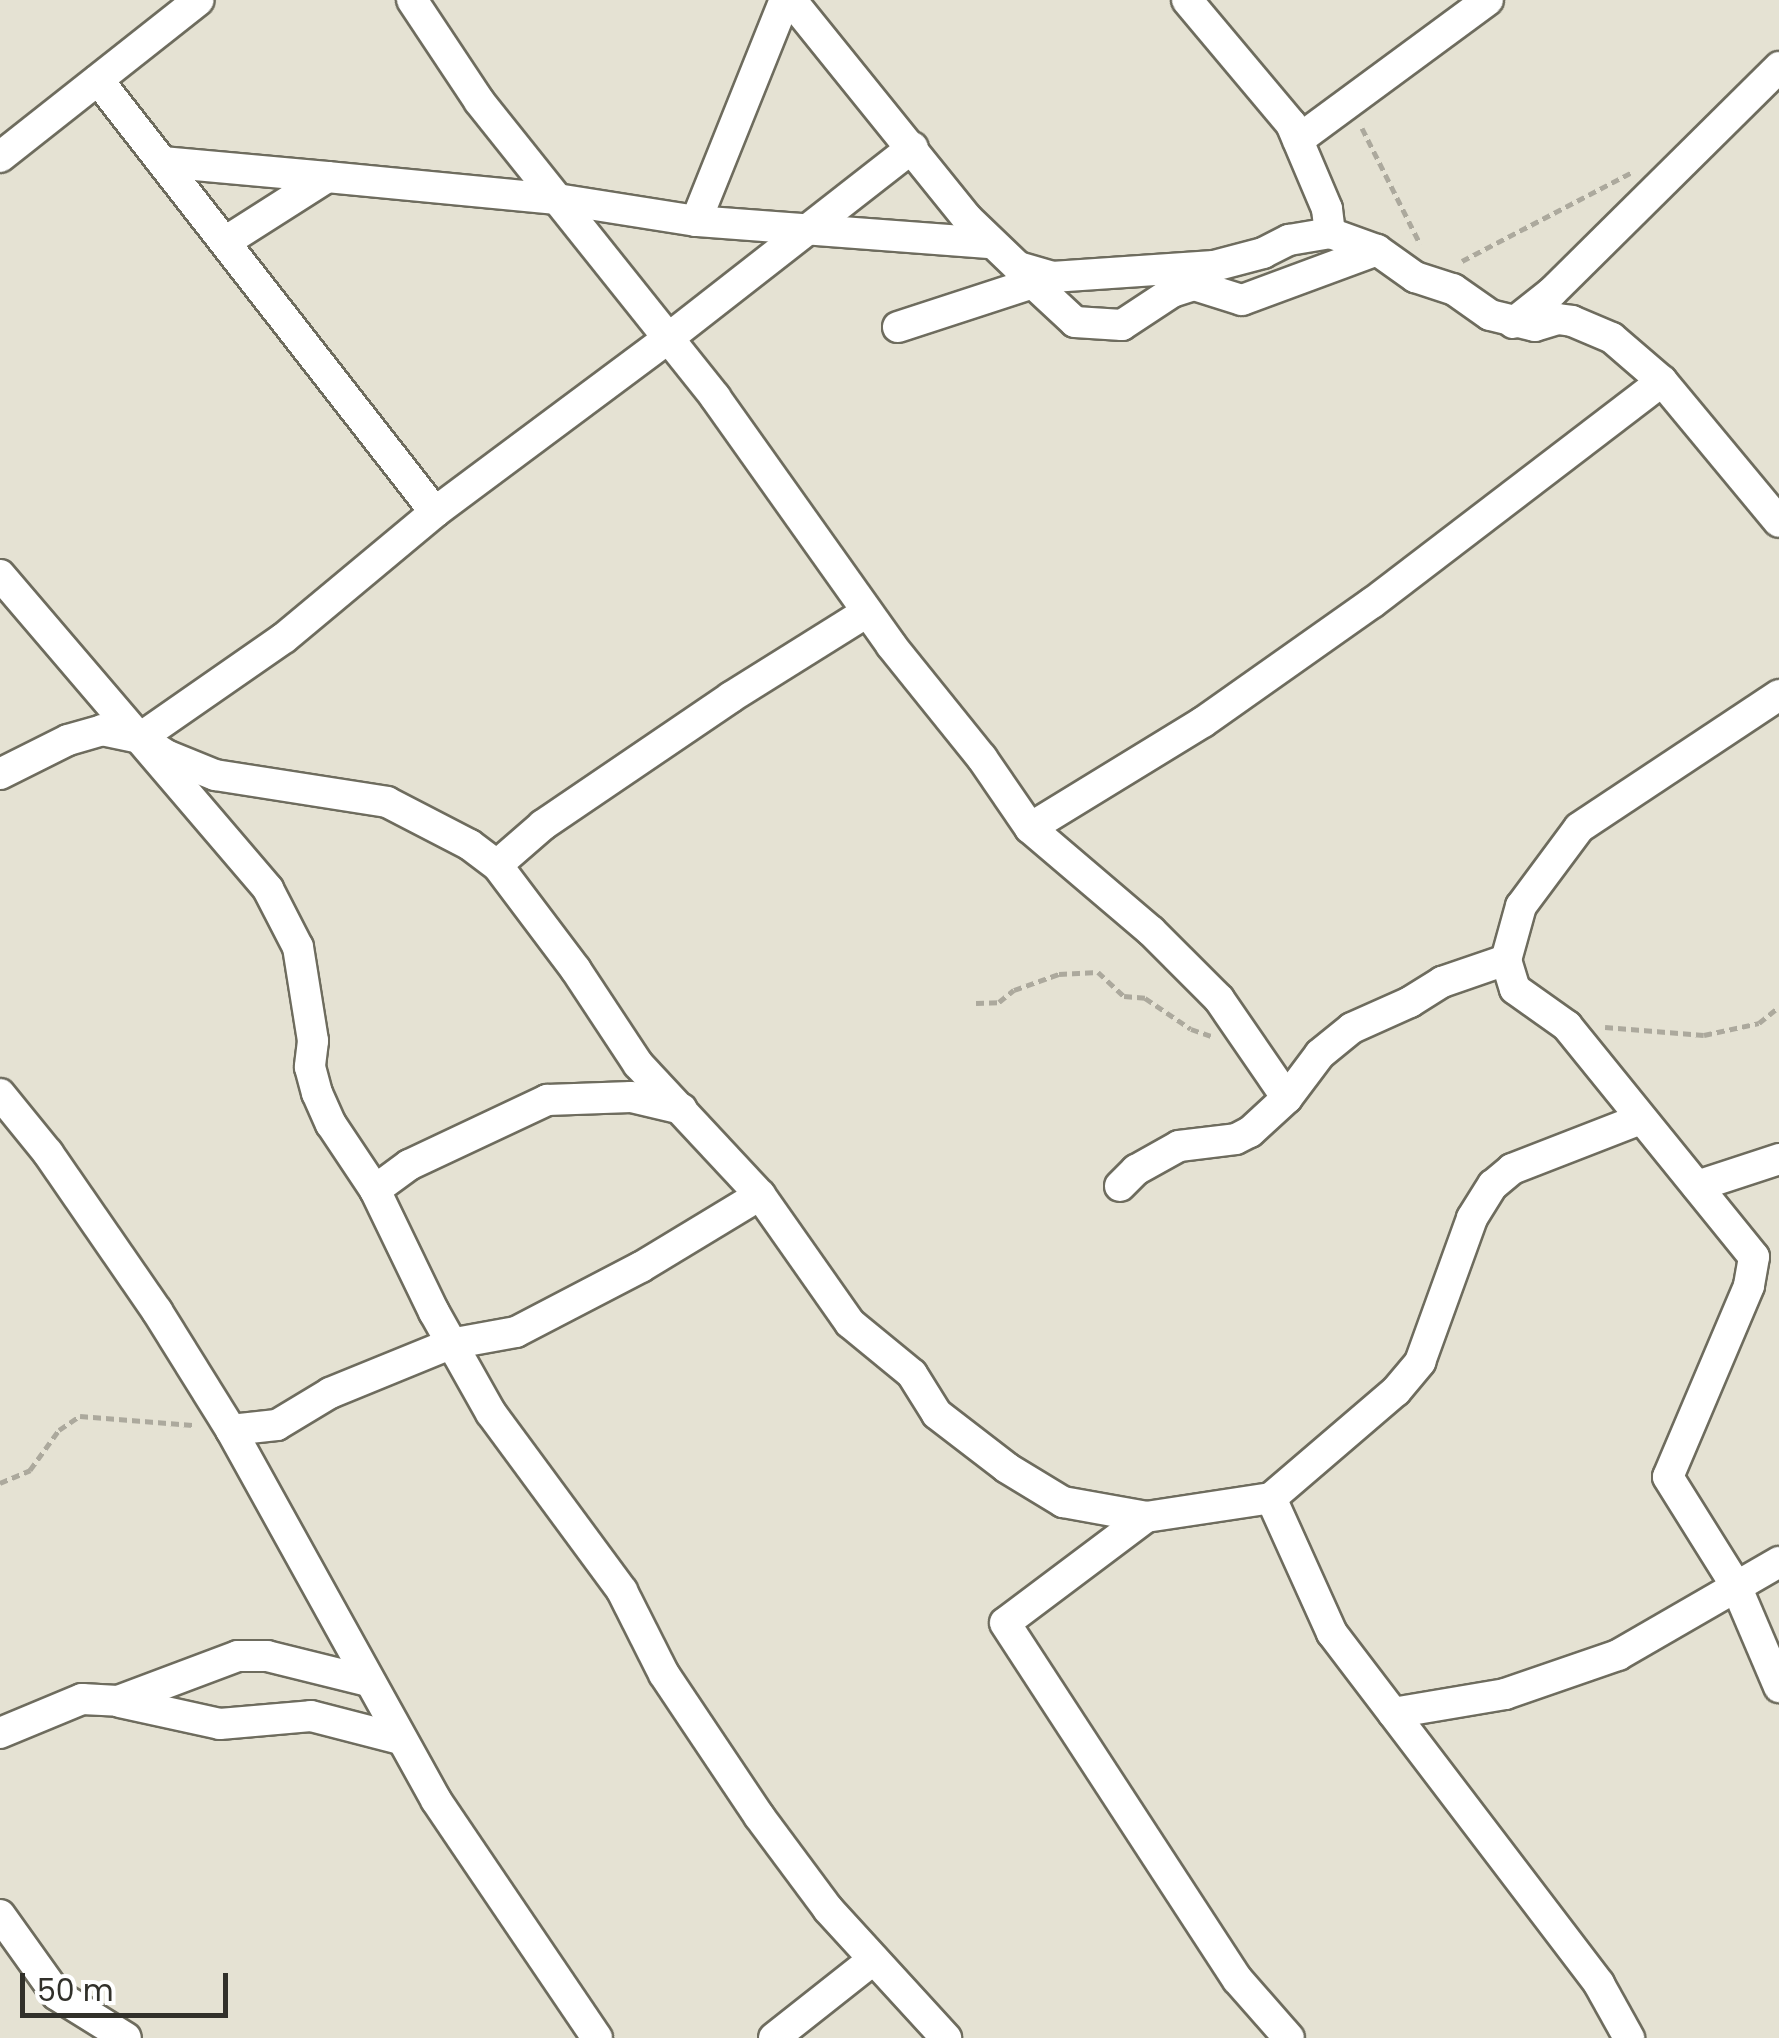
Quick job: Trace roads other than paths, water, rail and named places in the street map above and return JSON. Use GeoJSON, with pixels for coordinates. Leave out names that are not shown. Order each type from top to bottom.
{"type":"FeatureCollection","features":[{"type":"Feature","properties":{"kind":"street"},"geometry":{"type":"LineString","coordinates":[[0,156],[200,0]]}},
{"type":"Feature","properties":{"kind":"street"},"geometry":{"type":"LineString","coordinates":[[412,0],[479,101],[715,397],[928,696],[982,758],[1030,828],[1171,950],[1219,999],[1288,1098]]}},
{"type":"Feature","properties":{"kind":"street"},"geometry":{"type":"LineString","coordinates":[[696,221],[788,0],[990,243],[1018,267],[1052,277],[1214,266],[1263,253],[1288,240],[1330,234],[1377,250],[1415,276],[1452,289],[1490,315],[1535,326],[1558,319],[1588,325],[1612,338],[1662,381],[1779,522]]}},
{"type":"Feature","properties":{"kind":"street"},"geometry":{"type":"LineString","coordinates":[[1187,0],[1278,106],[1298,140],[1327,209],[1330,234]]}},
{"type":"Feature","properties":{"kind":"street"},"geometry":{"type":"LineString","coordinates":[[1298,140],[1477,3]]}},
{"type":"Feature","properties":{"kind":"street"},"geometry":{"type":"LineString","coordinates":[[1512,323],[1552,292],[1779,67]]}},
{"type":"Feature","properties":{"kind":"street"},"geometry":{"type":"LineString","coordinates":[[98,80],[434,512]]}},
{"type":"Feature","properties":{"kind":"street"},"geometry":{"type":"LineString","coordinates":[[140,738],[284,638],[434,512],[666,340],[914,148]]}},
{"type":"Feature","properties":{"kind":"street"},"geometry":{"type":"LineString","coordinates":[[162,162],[558,199],[696,221],[990,243]]}},
{"type":"Feature","properties":{"kind":"street"},"geometry":{"type":"LineString","coordinates":[[225,242],[327,177]]}},
{"type":"Feature","properties":{"kind":"street"},"geometry":{"type":"LineString","coordinates":[[898,327],[1033,283],[1074,322],[1122,325],[1172,292],[1194,285],[1242,300],[1377,250]]}},
{"type":"Feature","properties":{"kind":"street"},"geometry":{"type":"LineString","coordinates":[[1030,828],[1202,722],[1372,603],[1662,381]]}},
{"type":"Feature","properties":{"kind":"street"},"geometry":{"type":"LineString","coordinates":[[0,575],[276,904],[298,946],[313,1041],[310,1067],[330,1124],[375,1190],[450,1344],[502,1429],[622,1592],[664,1674],[758,1816],[828,1909],[946,2038]]}},
{"type":"Feature","properties":{"kind":"street"},"geometry":{"type":"LineString","coordinates":[[496,865],[544,825],[716,707],[867,612]]}},
{"type":"Feature","properties":{"kind":"street"},"geometry":{"type":"LineString","coordinates":[[1779,695],[1578,828],[1521,906],[1506,960],[1515,989],[1568,1026],[1754,1257],[1749,1286],[1668,1477],[1736,1586],[1779,1687]]}},
{"type":"Feature","properties":{"kind":"street"},"geometry":{"type":"LineString","coordinates":[[0,774],[82,734],[102,730],[140,738],[168,756],[215,775],[387,802],[439,826],[496,865],[576,970],[638,1064],[760,1196],[850,1323],[912,1374],[937,1414],[1007,1468],[1063,1502],[1146,1517],[1271,1498],[1396,1391],[1420,1362],[1472,1218],[1493,1185],[1512,1169],[1641,1119]]}},
{"type":"Feature","properties":{"kind":"street"},"geometry":{"type":"LineString","coordinates":[[1120,1186],[1136,1170],[1179,1146],[1236,1139],[1250,1132],[1288,1098],[1308,1066],[1352,1028],[1410,1002],[1442,982],[1506,960]]}},
{"type":"Feature","properties":{"kind":"street"},"geometry":{"type":"LineString","coordinates":[[0,1094],[48,1154],[231,1430],[436,1800],[597,2038]]}},
{"type":"Feature","properties":{"kind":"street"},"geometry":{"type":"LineString","coordinates":[[375,1190],[409,1165],[548,1100],[565,1096],[631,1097],[682,1110]]}},
{"type":"Feature","properties":{"kind":"street"},"geometry":{"type":"LineString","coordinates":[[1696,1186],[1779,1159]]}},
{"type":"Feature","properties":{"kind":"street"},"geometry":{"type":"LineString","coordinates":[[231,1430],[277,1426],[330,1393],[450,1344],[516,1332],[641,1267],[760,1196]]}},
{"type":"Feature","properties":{"kind":"street"},"geometry":{"type":"LineString","coordinates":[[1271,1498],[1332,1633],[1598,1984],[1629,2038]]}},
{"type":"Feature","properties":{"kind":"street"},"geometry":{"type":"LineString","coordinates":[[1146,1517],[1005,1623],[1238,1980],[1289,2038]]}},
{"type":"Feature","properties":{"kind":"street"},"geometry":{"type":"LineString","coordinates":[[1393,1713],[1505,1694],[1618,1655],[1779,1562]]}},
{"type":"Feature","properties":{"kind":"street"},"geometry":{"type":"LineString","coordinates":[[118,1701],[238,1656],[267,1656],[368,1681]]}},
{"type":"Feature","properties":{"kind":"street"},"geometry":{"type":"LineString","coordinates":[[0,1733],[82,1699],[118,1701],[220,1724],[311,1716],[400,1739]]}},
{"type":"Feature","properties":{"kind":"street"},"geometry":{"type":"LineString","coordinates":[[0,1915],[57,1995],[126,2038]]}},
{"type":"Feature","properties":{"kind":"street"},"geometry":{"type":"LineString","coordinates":[[774,2038],[874,1960]]}}]}
